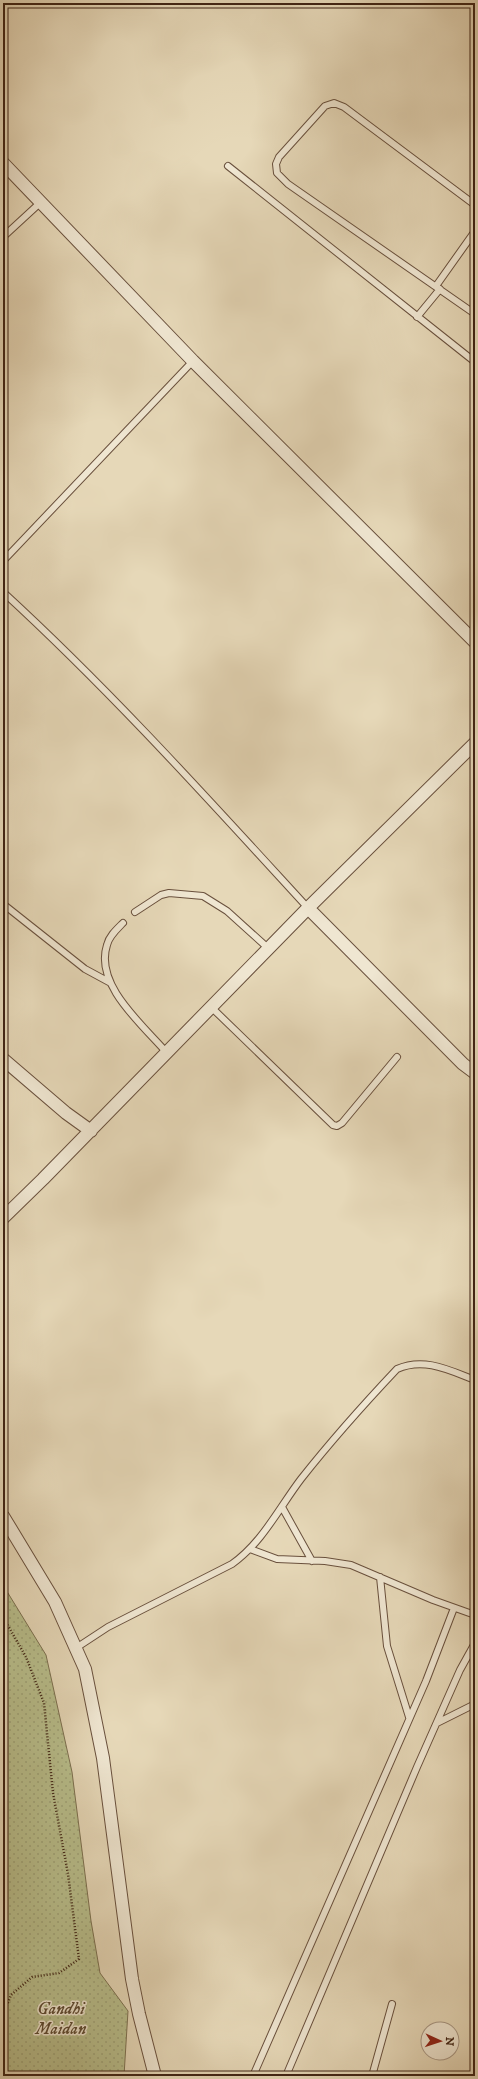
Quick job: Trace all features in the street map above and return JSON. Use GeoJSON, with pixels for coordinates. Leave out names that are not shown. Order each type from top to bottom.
{"type":"FeatureCollection","features":[{"type":"Feature","properties":{"kind":"street"},"geometry":{"type":"LineString","coordinates":[[3,163],[193,361],[475,642]]}},
{"type":"Feature","properties":{"kind":"street"},"geometry":{"type":"LineString","coordinates":[[3,1218],[268,948],[475,743]]}},
{"type":"Feature","properties":{"kind":"street"},"geometry":{"type":"LineString","coordinates":[[308,908],[463,1064],[475,1073]]}},
{"type":"Feature","properties":{"kind":"street"},"geometry":{"type":"LineString","coordinates":[[3,1059],[66,1113],[90,1131]]}},
{"type":"Feature","properties":{"kind":"street"},"geometry":{"type":"LineString","coordinates":[[3,1516],[55,1602],[85,1669],[103,1758],[132,1979],[139,2014],[155,2076]]}},
{"type":"Feature","properties":{"kind":"lane"},"geometry":{"type":"LineString","coordinates":[[475,205],[344,107],[334,103],[325,106],[279,157],[275,169],[280,178],[475,314]]}},
{"type":"Feature","properties":{"kind":"lane"},"geometry":{"type":"LineString","coordinates":[[228,166],[475,362]]}},
{"type":"Feature","properties":{"kind":"lane"},"geometry":{"type":"LineString","coordinates":[[3,237],[41,202]]}},
{"type":"Feature","properties":{"kind":"lane"},"geometry":{"type":"LineString","coordinates":[[417,317],[475,231]]}},
{"type":"Feature","properties":{"kind":"lane"},"geometry":{"type":"LineString","coordinates":[[3,561],[193,361]]}},
{"type":"Feature","properties":{"kind":"lane"},"geometry":{"type":"LineString","coordinates":[[3,592],[62,646],[140,726],[308,908]]}},
{"type":"Feature","properties":{"kind":"lane"},"geometry":{"type":"LineString","coordinates":[[135,912],[161,895],[169,893],[203,896],[227,911],[268,948]]}},
{"type":"Feature","properties":{"kind":"lane"},"geometry":{"type":"LineString","coordinates":[[3,904],[85,969],[109,982]]}},
{"type":"Feature","properties":{"kind":"lane"},"geometry":{"type":"LineString","coordinates":[[123,923],[107,944],[106,969],[109,982],[117,996],[166,1052]]}},
{"type":"Feature","properties":{"kind":"lane"},"geometry":{"type":"LineString","coordinates":[[211,1007],[333,1125],[337,1126],[342,1123],[397,1057]]}},
{"type":"Feature","properties":{"kind":"lane"},"geometry":{"type":"LineString","coordinates":[[76,1648],[108,1627],[232,1564],[250,1549],[312,1465],[398,1369],[407,1364],[424,1363],[475,1380]]}},
{"type":"Feature","properties":{"kind":"lane"},"geometry":{"type":"LineString","coordinates":[[282,1506],[312,1561]]}},
{"type":"Feature","properties":{"kind":"lane"},"geometry":{"type":"LineString","coordinates":[[250,1549],[277,1559],[351,1565],[454,1608],[475,1615]]}},
{"type":"Feature","properties":{"kind":"lane"},"geometry":{"type":"LineString","coordinates":[[380,1577],[387,1646],[410,1717]]}},
{"type":"Feature","properties":{"kind":"lane"},"geometry":{"type":"LineString","coordinates":[[253,2076],[410,1717],[454,1608]]}},
{"type":"Feature","properties":{"kind":"lane"},"geometry":{"type":"LineString","coordinates":[[286,2076],[460,1670],[475,1643]]}},
{"type":"Feature","properties":{"kind":"lane"},"geometry":{"type":"LineString","coordinates":[[437,1723],[475,1704]]}},
{"type":"Feature","properties":{"kind":"lane"},"geometry":{"type":"LineString","coordinates":[[372,2076],[392,2004]]}},
{"type":"Feature","properties":{"kind":"path"},"geometry":{"type":"LineString","coordinates":[[3,1617],[26,1657],[44,1703],[53,1793],[68,1874],[79,1959],[59,1973],[32,1977],[11,1995],[3,2015]]}},
{"type":"Feature","properties":{"kind":"green space","name":"Gandhi Maidan"},"geometry":{"type":"Polygon","coordinates":[[[3,1585],[46,1655],[72,1772],[91,1921],[100,1973],[128,2011],[124,2076],[3,2076],[3,1585]]]}}]}
